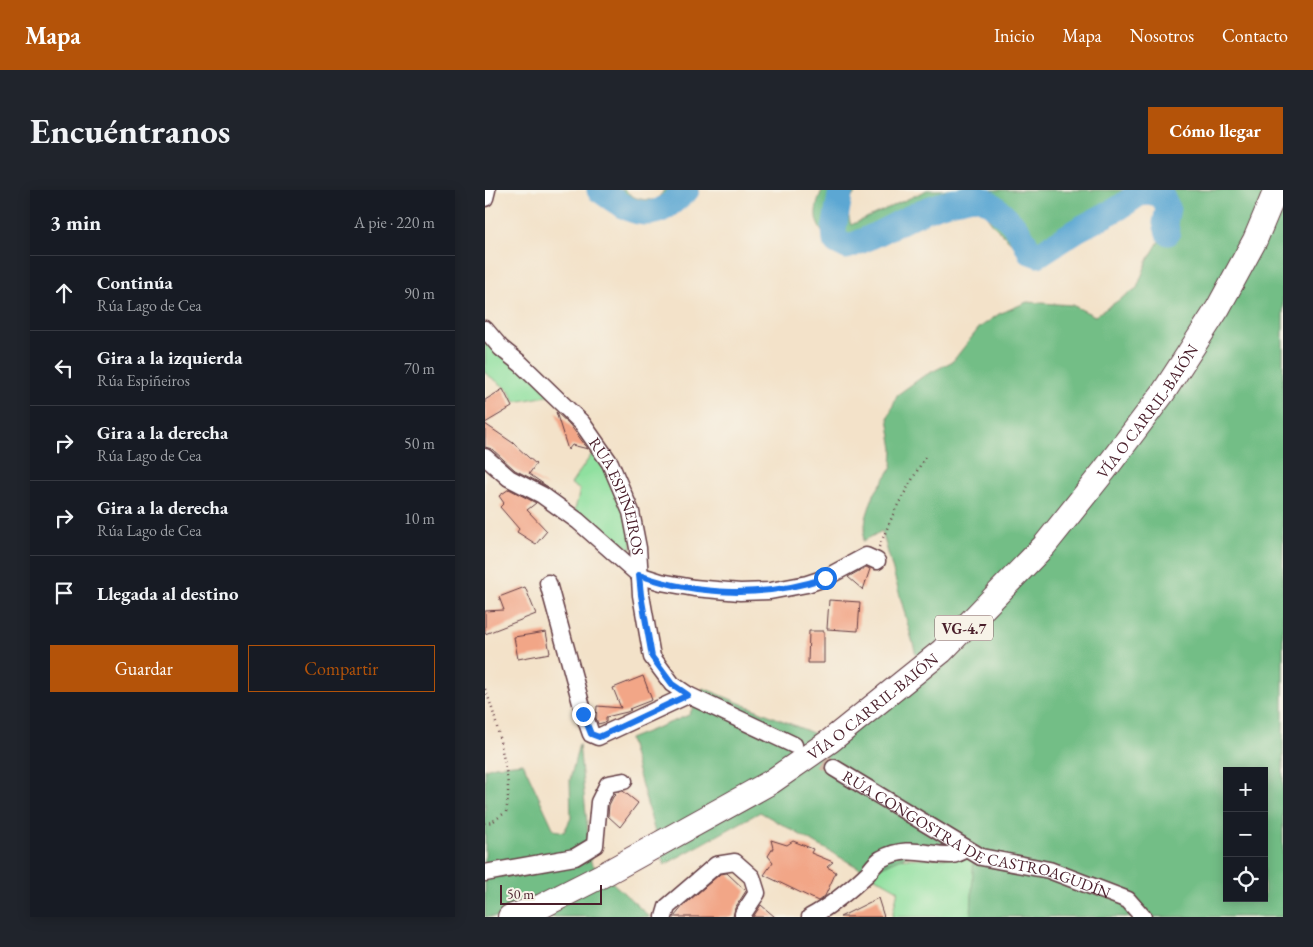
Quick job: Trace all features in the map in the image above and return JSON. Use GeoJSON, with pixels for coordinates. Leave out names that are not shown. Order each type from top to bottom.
{"type":"FeatureCollection","features":[{"type":"Feature","properties":{"kind":"highway","name":"VÍA O CARRIL-BAIÓN"},"geometry":{"type":"LineString","coordinates":[[510,917],[542,906],[603,875],[771,782],[830,740],[943,650],[1044,546],[1105,471],[1163,394],[1218,308],[1255,240],[1276,190]]}},
{"type":"Feature","properties":{"kind":"street"},"geometry":{"type":"LineString","coordinates":[[485,198],[487,190]]}},
{"type":"Feature","properties":{"kind":"street","name":"RÚA ESPIÑEIROS"},"geometry":{"type":"LineString","coordinates":[[485,329],[501,348],[521,364],[583,423],[610,463],[631,512],[638,548],[641,595],[652,657],[672,684],[688,695],[794,745]]}},
{"type":"Feature","properties":{"kind":"street"},"geometry":{"type":"LineString","coordinates":[[485,457],[509,478],[542,495],[578,521],[639,575],[661,582],[694,588],[740,592],[770,591],[807,584],[871,558]]}},
{"type":"Feature","properties":{"kind":"street"},"geometry":{"type":"LineString","coordinates":[[547,583],[583,714],[591,734],[599,737],[688,695]]}},
{"type":"Feature","properties":{"kind":"street","name":"RÚA CONGOSTRA DE CASTROAGUDÍN"},"geometry":{"type":"LineString","coordinates":[[834,768],[981,857],[1058,873],[1128,900],[1143,917]]}},
{"type":"Feature","properties":{"kind":"street"},"geometry":{"type":"LineString","coordinates":[[485,874],[575,857],[595,845],[599,802],[608,784],[624,781]]}},
{"type":"Feature","properties":{"kind":"street"},"geometry":{"type":"LineString","coordinates":[[810,917],[823,910],[868,873],[879,859],[900,851],[955,855],[967,849]]}},
{"type":"Feature","properties":{"kind":"street"},"geometry":{"type":"LineString","coordinates":[[664,917],[667,907],[716,865],[735,862],[752,877],[757,893],[743,914],[743,917]]}},
{"type":"Feature","properties":{"kind":"path"},"geometry":{"type":"LineString","coordinates":[[871,558],[878,548],[896,508],[925,457]]}},
{"type":"Feature","properties":{"kind":"path"},"geometry":{"type":"LineString","coordinates":[[485,689],[491,705],[506,765],[509,797],[506,812],[492,822],[485,823]]}},
{"type":"Feature","properties":{"kind":"green space"},"geometry":{"type":"Polygon","coordinates":[[[592,190],[625,190],[636,198],[656,200],[665,190],[700,190],[676,209],[661,217],[629,217],[592,190]]]}},
{"type":"Feature","properties":{"kind":"green space"},"geometry":{"type":"Polygon","coordinates":[[[822,190],[858,190],[849,206],[848,215],[851,225],[927,190],[1283,190],[1283,917],[971,917],[974,848],[917,851],[868,873],[760,812],[664,865],[629,739],[689,715],[703,688],[830,740],[920,669],[882,531],[863,541],[866,518],[873,496],[892,467],[893,449],[888,418],[897,395],[922,377],[953,361],[979,328],[999,314],[1027,302],[1072,305],[1095,316],[1137,288],[1147,262],[1159,241],[1160,217],[1157,202],[1140,203],[1042,259],[1027,258],[994,226],[981,208],[935,216],[859,254],[840,254],[818,225],[816,211],[822,190]]]}},
{"type":"Feature","properties":{"kind":"green space"},"geometry":{"type":"Polygon","coordinates":[[[485,329],[553,395],[515,402],[509,390],[485,373],[485,329]]]}},
{"type":"Feature","properties":{"kind":"green space"},"geometry":{"type":"Polygon","coordinates":[[[594,451],[631,512],[632,550],[574,513],[580,490],[571,484],[594,451]]]}},
{"type":"Feature","properties":{"kind":"green space"},"geometry":{"type":"Polygon","coordinates":[[[579,744],[591,863],[650,917],[485,917],[485,769],[523,763],[554,830],[564,832],[571,818],[570,780],[579,744]]]}},
{"type":"Feature","properties":{"kind":"green space"},"geometry":{"type":"Polygon","coordinates":[[[981,857],[976,917],[892,917],[898,890],[868,873],[879,859],[981,857]]]}},
{"type":"Feature","properties":{"kind":"building"},"geometry":{"type":"Polygon","coordinates":[[[503,389],[512,407],[485,423],[485,400],[503,389]]]}},
{"type":"Feature","properties":{"kind":"building"},"geometry":{"type":"Polygon","coordinates":[[[556,412],[570,425],[588,449],[572,445],[568,450],[556,412]]]}},
{"type":"Feature","properties":{"kind":"building"},"geometry":{"type":"Polygon","coordinates":[[[485,424],[513,443],[536,464],[529,474],[548,487],[515,470],[492,449],[485,447],[485,424]]]}},
{"type":"Feature","properties":{"kind":"building"},"geometry":{"type":"Polygon","coordinates":[[[509,489],[536,503],[527,510],[547,531],[536,544],[517,532],[519,529],[500,507],[504,503],[499,496],[509,489]]]}},
{"type":"Feature","properties":{"kind":"building"},"geometry":{"type":"Polygon","coordinates":[[[866,567],[870,569],[863,590],[848,577],[866,567]]]}},
{"type":"Feature","properties":{"kind":"building"},"geometry":{"type":"Polygon","coordinates":[[[525,587],[536,614],[485,634],[485,611],[504,610],[499,597],[525,587]]]}},
{"type":"Feature","properties":{"kind":"building"},"geometry":{"type":"Polygon","coordinates":[[[829,600],[860,602],[858,631],[827,629],[829,600]]]}},
{"type":"Feature","properties":{"kind":"building"},"geometry":{"type":"Polygon","coordinates":[[[809,631],[824,631],[824,663],[808,663],[809,631]]]}},
{"type":"Feature","properties":{"kind":"building"},"geometry":{"type":"Polygon","coordinates":[[[546,632],[550,653],[518,659],[514,637],[546,632]]]}},
{"type":"Feature","properties":{"kind":"building"},"geometry":{"type":"Polygon","coordinates":[[[643,676],[652,700],[629,709],[631,710],[627,712],[606,717],[606,722],[598,724],[596,718],[597,706],[621,708],[613,688],[643,676]]]}},
{"type":"Feature","properties":{"kind":"building"},"geometry":{"type":"Polygon","coordinates":[[[623,791],[638,803],[620,827],[608,816],[609,805],[613,797],[618,792],[623,791]]]}},
{"type":"Feature","properties":{"kind":"building"},"geometry":{"type":"Polygon","coordinates":[[[771,840],[787,845],[793,841],[813,849],[811,853],[833,862],[827,867],[836,872],[825,896],[818,901],[764,875],[773,862],[768,856],[773,848],[771,840]]]}},
{"type":"Feature","properties":{"kind":"building"},"geometry":{"type":"Polygon","coordinates":[[[727,873],[746,891],[735,908],[733,917],[674,917],[683,906],[720,874],[727,873]]]}},
{"type":"Feature","properties":{"kind":"building"},"geometry":{"type":"Polygon","coordinates":[[[878,898],[884,917],[840,917],[878,898]]]}},
{"type":"Feature","properties":{"kind":"building"},"geometry":{"type":"Polygon","coordinates":[[[761,905],[775,917],[753,917],[761,905]]]}},
{"type":"Feature","properties":{"kind":"waterway"},"geometry":{"type":"LineString","coordinates":[[599,190],[628,209],[644,213],[661,210],[687,190]]}},
{"type":"Feature","properties":{"kind":"waterway"},"geometry":{"type":"LineString","coordinates":[[841,190],[834,229],[835,241],[847,247],[931,208],[975,197],[987,201],[1004,215],[1019,232],[1030,252],[1038,255],[1077,230],[1119,208],[1139,194],[1160,192],[1168,208],[1165,223],[1168,233]]}},
{"type":"Feature","properties":{"kind":"tunnel"},"geometry":{"type":"LineString","coordinates":[[803,750],[834,768]]}},
{"type":"Feature","properties":{"kind":"route"},"geometry":{"type":"LineString","coordinates":[[583,714],[591,734],[599,737],[688,695],[672,684],[652,657],[639,575],[661,582],[694,588],[740,592],[770,591],[807,584],[825,578]]}}]}
